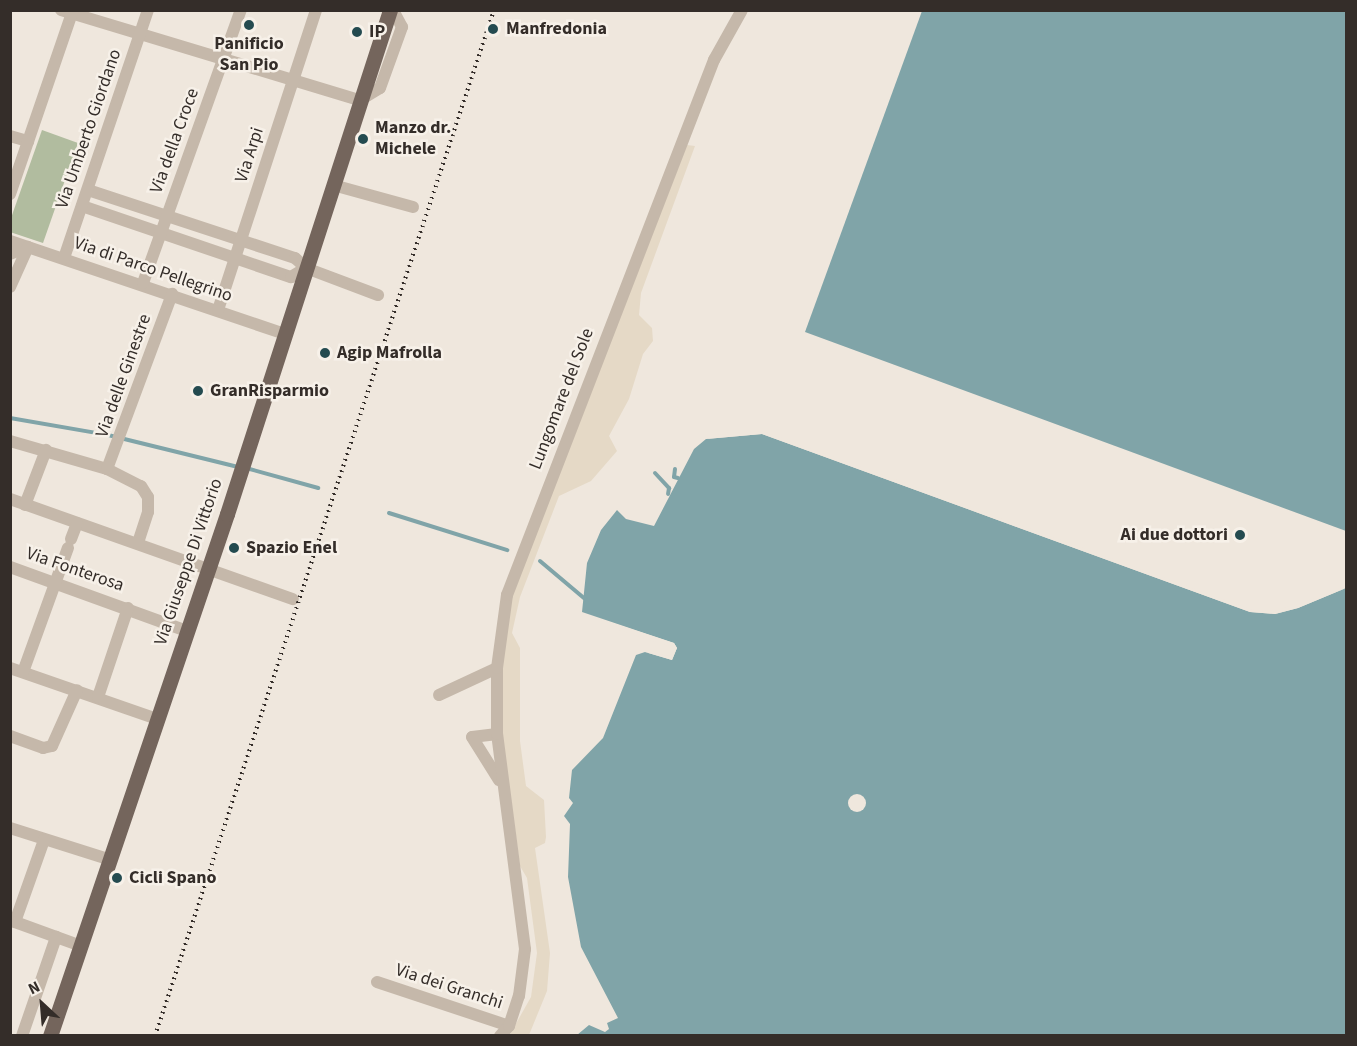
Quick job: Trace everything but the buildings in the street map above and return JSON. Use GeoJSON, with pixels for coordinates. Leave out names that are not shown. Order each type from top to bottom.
{"type":"FeatureCollection","features":[{"type":"Feature","properties":{"kind":"main road","name":"Via Giuseppe Di Vittorio"},"geometry":{"type":"LineString","coordinates":[[50,1035],[227,514],[360,100],[392,10]]}},
{"type":"Feature","properties":{"kind":"street","name":"Via Umberto Giordano"},"geometry":{"type":"LineString","coordinates":[[64,258],[148,10]]}},
{"type":"Feature","properties":{"kind":"street","name":"Via della Croce"},"geometry":{"type":"LineString","coordinates":[[143,284],[241,10]]}},
{"type":"Feature","properties":{"kind":"street","name":"Via Arpi"},"geometry":{"type":"LineString","coordinates":[[218,310],[316,10]]}},
{"type":"Feature","properties":{"kind":"street","name":"Lungomare del Sole"},"geometry":{"type":"LineString","coordinates":[[505,1031],[519,996],[525,950],[500,781],[496,734],[497,668],[507,595],[515,568],[703,87],[720,46],[742,10]]}},
{"type":"Feature","properties":{"kind":"street"},"geometry":{"type":"LineString","coordinates":[[10,194],[68,12],[360,100]]}},
{"type":"Feature","properties":{"kind":"street"},"geometry":{"type":"LineString","coordinates":[[10,136],[28,141]]}},
{"type":"Feature","properties":{"kind":"street"},"geometry":{"type":"LineString","coordinates":[[333,185],[413,207]]}},
{"type":"Feature","properties":{"kind":"street"},"geometry":{"type":"LineString","coordinates":[[88,190],[295,258],[306,268],[378,295]]}},
{"type":"Feature","properties":{"kind":"street"},"geometry":{"type":"LineString","coordinates":[[82,206],[291,277],[306,268]]}},
{"type":"Feature","properties":{"kind":"street","name":"Via di Parco Pellegrino"},"geometry":{"type":"LineString","coordinates":[[10,241],[143,284],[284,334]]}},
{"type":"Feature","properties":{"kind":"street"},"geometry":{"type":"LineString","coordinates":[[10,254],[28,247]]}},
{"type":"Feature","properties":{"kind":"street"},"geometry":{"type":"LineString","coordinates":[[10,286],[28,247]]}},
{"type":"Feature","properties":{"kind":"street","name":"Via delle Ginestre"},"geometry":{"type":"LineString","coordinates":[[107,469],[115,454],[172,294]]}},
{"type":"Feature","properties":{"kind":"street"},"geometry":{"type":"LineString","coordinates":[[10,441],[107,469],[141,486],[147,497],[148,512],[138,542]]}},
{"type":"Feature","properties":{"kind":"street"},"geometry":{"type":"LineString","coordinates":[[25,505],[46,450]]}},
{"type":"Feature","properties":{"kind":"street"},"geometry":{"type":"LineString","coordinates":[[10,499],[209,566],[293,599]]}},
{"type":"Feature","properties":{"kind":"street"},"geometry":{"type":"LineString","coordinates":[[77,523],[55,582],[17,670],[157,719]]}},
{"type":"Feature","properties":{"kind":"street","name":"Via Fonterosa"},"geometry":{"type":"LineString","coordinates":[[10,567],[187,631]]}},
{"type":"Feature","properties":{"kind":"street","name":"Via Fonterosa"},"geometry":{"type":"LineString","coordinates":[[98,697],[128,608]]}},
{"type":"Feature","properties":{"kind":"street"},"geometry":{"type":"LineString","coordinates":[[439,695],[497,668]]}},
{"type":"Feature","properties":{"kind":"street"},"geometry":{"type":"LineString","coordinates":[[10,736],[43,747],[52,746],[77,690]]}},
{"type":"Feature","properties":{"kind":"street","name":"Lungomare del Sole"},"geometry":{"type":"LineString","coordinates":[[496,734],[472,737],[500,781]]}},
{"type":"Feature","properties":{"kind":"street"},"geometry":{"type":"LineString","coordinates":[[10,828],[111,860]]}},
{"type":"Feature","properties":{"kind":"street"},"geometry":{"type":"LineString","coordinates":[[44,840],[15,922],[81,946]]}},
{"type":"Feature","properties":{"kind":"street"},"geometry":{"type":"LineString","coordinates":[[22,1035],[56,937]]}},
{"type":"Feature","properties":{"kind":"street","name":"Via dei Granchi"},"geometry":{"type":"LineString","coordinates":[[377,982],[505,1031]]}},
{"type":"Feature","properties":{"kind":"green space"},"geometry":{"type":"Polygon","coordinates":[[[42,130],[78,143],[43,243],[10,232],[11,218],[42,130]]]}},
{"type":"Feature","properties":{"kind":"shaded area"},"geometry":{"type":"Polygon","coordinates":[[[687,145],[695,146],[641,293],[639,315],[652,328],[653,341],[643,354],[629,399],[609,436],[617,451],[591,481],[559,496],[520,597],[512,633],[520,648],[520,741],[526,786],[544,800],[545,843],[535,848],[550,953],[547,991],[529,1035],[509,1036],[531,997],[537,953],[527,878],[520,866],[503,741],[502,663],[512,596],[687,145]]]}},
{"type":"Feature","properties":{"kind":"water"},"geometry":{"type":"Polygon","coordinates":[[[922,11],[1346,11],[1346,531],[805,332],[922,11]]]}},
{"type":"Feature","properties":{"kind":"water"},"geometry":{"type":"Polygon","coordinates":[[[762,434],[1250,612],[1275,614],[1298,608],[1346,588],[1346,1035],[577,1035],[589,1025],[605,1032],[609,1029],[607,1023],[618,1018],[581,947],[568,877],[570,824],[564,816],[573,803],[569,798],[572,770],[603,738],[636,655],[645,652],[672,660],[677,648],[674,643],[582,612],[587,563],[601,530],[617,510],[626,519],[654,526],[694,449],[706,439],[762,434]]]}},
{"type":"Feature","properties":{"kind":"pier"},"geometry":{"type":"Polygon","coordinates":[[[763,431],[1250,609],[1275,611],[1346,588],[1298,608],[1275,614],[1250,612],[762,434],[706,439],[724,433],[763,431]]]}},
{"type":"Feature","properties":{"kind":"pier"},"geometry":{"type":"Polygon","coordinates":[[[579,612],[674,643],[677,648],[672,660],[645,652],[670,656],[674,648],[613,628],[607,622],[579,612]]]}},
{"type":"Feature","properties":{"kind":"pier"},"geometry":{"type":"Polygon","coordinates":[[[857,794],[863,797],[866,803],[863,809],[857,812],[851,809],[848,803],[851,797],[857,794]]]}},
{"type":"Feature","properties":{"kind":"waterway"},"geometry":{"type":"LineString","coordinates":[[10,418],[108,435],[238,467]]}},
{"type":"Feature","properties":{"kind":"waterway"},"geometry":{"type":"LineString","coordinates":[[246,468],[318,488]]}},
{"type":"Feature","properties":{"kind":"waterway"},"geometry":{"type":"LineString","coordinates":[[675,469],[674,477],[678,478]]}},
{"type":"Feature","properties":{"kind":"waterway"},"geometry":{"type":"LineString","coordinates":[[655,473],[669,488],[668,494]]}},
{"type":"Feature","properties":{"kind":"waterway"},"geometry":{"type":"LineString","coordinates":[[389,513],[507,550]]}},
{"type":"Feature","properties":{"kind":"waterway"},"geometry":{"type":"LineString","coordinates":[[540,561],[585,599]]}},
{"type":"Feature","properties":{"kind":"railway"},"geometry":{"type":"LineString","coordinates":[[155,1036],[494,10]]}},
{"type":"Feature","properties":{"kind":"place","name":"Panificio San Pio"},"geometry":{"type":"Point","coordinates":[249,25]}},
{"type":"Feature","properties":{"kind":"place","name":"Manfredonia"},"geometry":{"type":"Point","coordinates":[493,29]}},
{"type":"Feature","properties":{"kind":"place","name":"IP"},"geometry":{"type":"Point","coordinates":[357,32]}},
{"type":"Feature","properties":{"kind":"place","name":"Manzo dr. Michele"},"geometry":{"type":"Point","coordinates":[363,139]}},
{"type":"Feature","properties":{"kind":"place","name":"Agip Mafrolla"},"geometry":{"type":"Point","coordinates":[325,353]}},
{"type":"Feature","properties":{"kind":"place","name":"GranRisparmio"},"geometry":{"type":"Point","coordinates":[198,391]}},
{"type":"Feature","properties":{"kind":"place","name":"Ai due dottori"},"geometry":{"type":"Point","coordinates":[1240,535]}},
{"type":"Feature","properties":{"kind":"place","name":"Spazio Enel"},"geometry":{"type":"Point","coordinates":[234,548]}},
{"type":"Feature","properties":{"kind":"place","name":"Cicli Spano"},"geometry":{"type":"Point","coordinates":[117,878]}}]}
